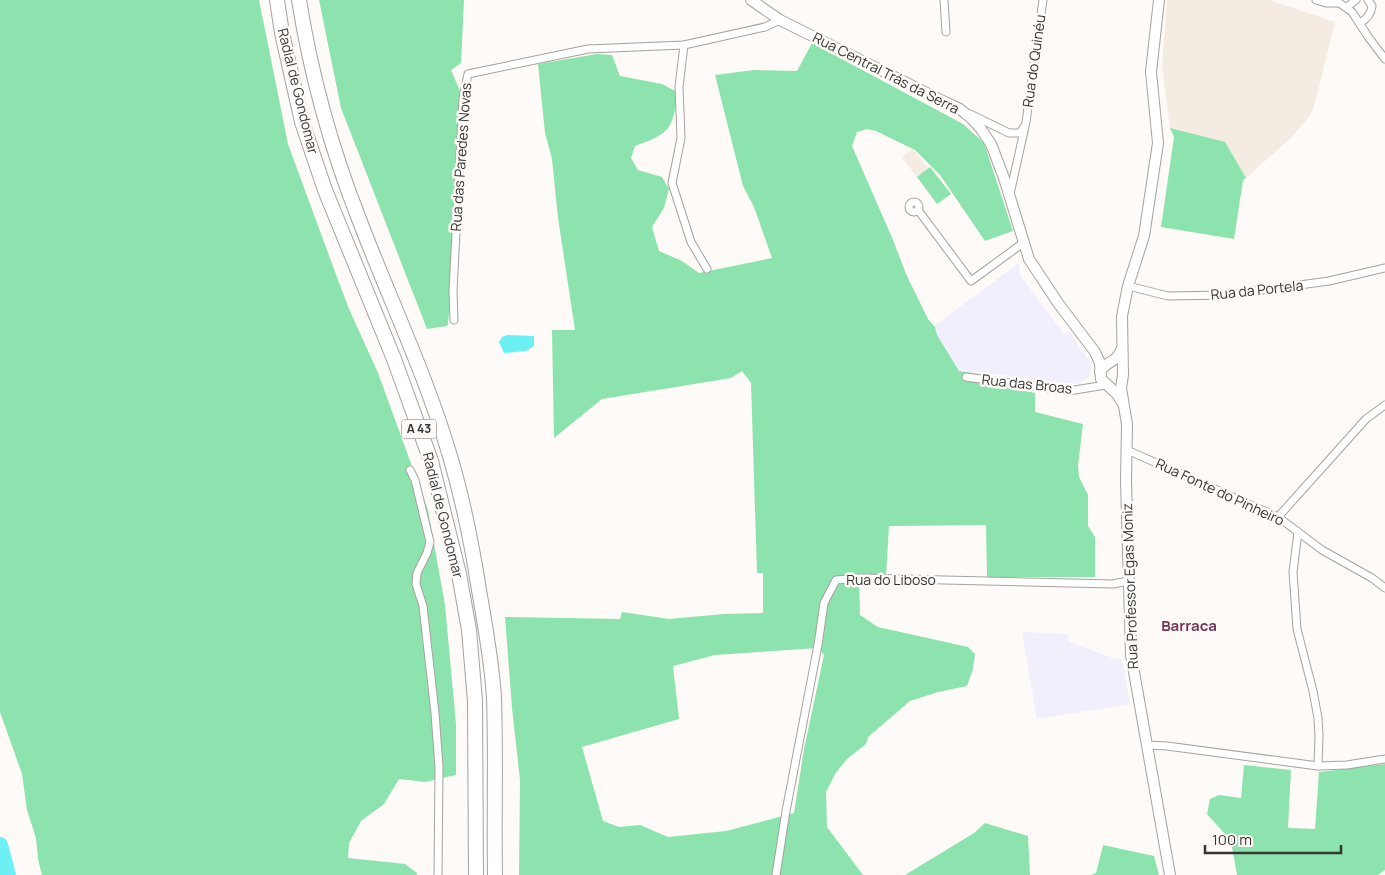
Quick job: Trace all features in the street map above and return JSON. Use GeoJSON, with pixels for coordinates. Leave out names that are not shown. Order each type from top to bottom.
{"type":"FeatureCollection","features":[{"type":"Feature","properties":{"kind":"highway","name":"Radial de Gondomar"},"geometry":{"type":"LineString","coordinates":[[277,0],[282,33],[302,122],[325,190],[394,359],[431,461],[459,574],[469,630],[475,701],[476,875]]}},
{"type":"Feature","properties":{"kind":"highway","name":"Radial de Gondomar"},"geometry":{"type":"LineString","coordinates":[[299,0],[317,89],[335,152],[358,218],[419,365],[450,457],[472,548],[486,629],[494,697],[496,875]]}},
{"type":"Feature","properties":{"kind":"main road","name":"Rua Central Trás da Serra"},"geometry":{"type":"LineString","coordinates":[[750,0],[780,20],[960,109],[972,119],[984,134],[998,160],[1029,258],[1036,271],[1095,352],[1100,363],[1100,372]]}},
{"type":"Feature","properties":{"kind":"main road","name":"Rua Professor Egas Moniz"},"geometry":{"type":"LineString","coordinates":[[1159,0],[1152,72],[1158,143],[1144,236],[1128,286],[1122,316],[1122,393],[1126,414],[1131,655],[1170,875]]}},
{"type":"Feature","properties":{"kind":"main road"},"geometry":{"type":"LineString","coordinates":[[1111,363],[1118,365],[1122,375],[1120,382],[1113,386],[1106,384],[1101,379],[1100,372],[1104,365],[1118,358],[1122,347]]}},
{"type":"Feature","properties":{"kind":"main road","name":"Rua Central Trás da Serra"},"geometry":{"type":"LineString","coordinates":[[1095,352],[1105,361],[1111,363]]}},
{"type":"Feature","properties":{"kind":"main road","name":"Rua Professor Egas Moniz"},"geometry":{"type":"LineString","coordinates":[[1106,384],[1117,394],[1126,414]]}},
{"type":"Feature","properties":{"kind":"street"},"geometry":{"type":"LineString","coordinates":[[944,0],[946,32]]}},
{"type":"Feature","properties":{"kind":"street","name":"Rua do Quinéu"},"geometry":{"type":"LineString","coordinates":[[1010,200],[1026,122],[1043,0]]}},
{"type":"Feature","properties":{"kind":"street"},"geometry":{"type":"LineString","coordinates":[[1316,0],[1326,3],[1337,2],[1347,4],[1356,0]]}},
{"type":"Feature","properties":{"kind":"street"},"geometry":{"type":"LineString","coordinates":[[1360,23],[1366,19],[1371,11],[1372,6],[1368,0]]}},
{"type":"Feature","properties":{"kind":"street"},"geometry":{"type":"LineString","coordinates":[[1347,4],[1385,59]]}},
{"type":"Feature","properties":{"kind":"street","name":"Rua das Paredes Novas"},"geometry":{"type":"LineString","coordinates":[[454,320],[453,292],[463,98],[468,74],[588,49],[684,45],[765,26],[780,20]]}},
{"type":"Feature","properties":{"kind":"street"},"geometry":{"type":"LineString","coordinates":[[684,45],[679,87],[681,138],[672,183],[691,242],[707,269]]}},
{"type":"Feature","properties":{"kind":"street","name":"Rua do Quinéu"},"geometry":{"type":"LineString","coordinates":[[960,109],[1015,134],[1023,130],[1026,122]]}},
{"type":"Feature","properties":{"kind":"street","name":"Rua do Quinéu"},"geometry":{"type":"LineString","coordinates":[[984,134],[987,128],[999,128]]}},
{"type":"Feature","properties":{"kind":"street"},"geometry":{"type":"LineString","coordinates":[[918,210],[971,281],[1024,243]]}},
{"type":"Feature","properties":{"kind":"street","name":"Rua da Portela"},"geometry":{"type":"LineString","coordinates":[[1128,286],[1168,296],[1226,295],[1329,281],[1385,268]]}},
{"type":"Feature","properties":{"kind":"street","name":"Rua das Broas"},"geometry":{"type":"LineString","coordinates":[[1087,388],[1100,372]]}},
{"type":"Feature","properties":{"kind":"street","name":"Rua das Broas"},"geometry":{"type":"LineString","coordinates":[[966,377],[1068,391],[1106,384]]}},
{"type":"Feature","properties":{"kind":"street"},"geometry":{"type":"LineString","coordinates":[[1278,517],[1366,419],[1385,406]]}},
{"type":"Feature","properties":{"kind":"street","name":"Rua Fonte do Pinheiro"},"geometry":{"type":"LineString","coordinates":[[1127,450],[1278,517],[1322,550],[1372,578],[1385,588]]}},
{"type":"Feature","properties":{"kind":"street"},"geometry":{"type":"LineString","coordinates":[[410,470],[416,480],[430,542],[417,573],[416,584],[423,606],[435,713],[439,767],[438,875]]}},
{"type":"Feature","properties":{"kind":"street"},"geometry":{"type":"LineString","coordinates":[[1298,532],[1293,572],[1297,629],[1313,690],[1318,718],[1320,736],[1318,766]]}},
{"type":"Feature","properties":{"kind":"street","name":"Rua do Liboso"},"geometry":{"type":"LineString","coordinates":[[776,875],[824,603],[836,580],[861,578],[1113,584],[1128,581]]}},
{"type":"Feature","properties":{"kind":"street"},"geometry":{"type":"LineString","coordinates":[[1146,745],[1167,746],[1318,766],[1347,765],[1385,759]]}},
{"type":"Feature","properties":{"kind":"shaded area"},"geometry":{"type":"Polygon","coordinates":[[[1167,0],[1269,0],[1335,22],[1314,107],[1309,117],[1292,137],[1246,178],[1224,142],[1170,128],[1162,66],[1167,0]]]}},
{"type":"Feature","properties":{"kind":"shaded area"},"geometry":{"type":"Polygon","coordinates":[[[913,149],[951,194],[937,204],[902,157],[913,149]]]}},
{"type":"Feature","properties":{"kind":"shaded area"},"geometry":{"type":"Polygon","coordinates":[[[1019,263],[1020,275],[1064,334],[1069,331],[1091,364],[1089,376],[1077,384],[959,370],[930,329],[1019,263]]]}},
{"type":"Feature","properties":{"kind":"shaded area"},"geometry":{"type":"Polygon","coordinates":[[[1022,632],[1068,634],[1069,642],[1116,659],[1122,659],[1130,704],[1037,719],[1022,632]]]}},
{"type":"Feature","properties":{"kind":"green space"},"geometry":{"type":"Polygon","coordinates":[[[0,0],[259,0],[288,144],[349,309],[378,373],[428,510],[445,605],[456,724],[456,775],[425,782],[399,779],[384,804],[361,821],[349,843],[348,858],[405,864],[417,875],[42,875],[36,838],[27,810],[22,774],[0,712],[0,0]]]}},
{"type":"Feature","properties":{"kind":"green space"},"geometry":{"type":"Polygon","coordinates":[[[319,0],[464,0],[461,63],[451,70],[460,91],[454,252],[447,326],[427,329],[341,108],[319,0]]]}},
{"type":"Feature","properties":{"kind":"green space"},"geometry":{"type":"Polygon","coordinates":[[[812,43],[963,124],[984,143],[1013,231],[985,241],[940,175],[915,150],[876,131],[867,129],[857,132],[852,146],[906,274],[928,319],[935,327],[937,335],[959,371],[994,376],[1003,386],[1035,393],[1035,412],[1083,424],[1078,465],[1079,477],[1088,495],[1088,526],[1095,537],[1095,577],[987,577],[986,525],[889,526],[886,576],[859,574],[860,615],[878,627],[968,647],[975,654],[973,669],[967,686],[938,692],[910,701],[868,737],[866,744],[847,759],[835,774],[826,792],[827,827],[863,875],[519,875],[520,780],[505,617],[620,619],[622,612],[669,619],[763,613],[763,573],[757,573],[751,383],[742,371],[731,378],[602,399],[554,438],[552,330],[575,330],[558,218],[552,159],[545,133],[538,64],[597,54],[612,55],[620,76],[662,84],[677,92],[674,114],[668,128],[655,138],[635,146],[631,158],[638,170],[662,177],[669,189],[664,208],[652,227],[659,251],[682,261],[699,273],[772,258],[754,207],[743,186],[715,75],[754,70],[797,71],[812,43]],[[818,648],[715,655],[673,666],[679,719],[582,747],[603,821],[619,827],[640,825],[668,837],[726,831],[794,813],[804,749],[824,655],[818,648]]]}},
{"type":"Feature","properties":{"kind":"green space"},"geometry":{"type":"Polygon","coordinates":[[[1170,128],[1225,142],[1246,178],[1243,180],[1234,239],[1161,227],[1174,137],[1170,128]]]}},
{"type":"Feature","properties":{"kind":"green space"},"geometry":{"type":"Polygon","coordinates":[[[930,167],[951,194],[937,204],[917,177],[930,167]]]}},
{"type":"Feature","properties":{"kind":"green space"},"geometry":{"type":"Polygon","coordinates":[[[1385,764],[1385,870],[1378,875],[1237,875],[1232,847],[1225,834],[1207,814],[1210,799],[1219,795],[1241,798],[1244,765],[1291,770],[1288,828],[1315,829],[1319,772],[1385,764]]]}},
{"type":"Feature","properties":{"kind":"green space"},"geometry":{"type":"Polygon","coordinates":[[[985,823],[1028,836],[1030,875],[905,875],[974,833],[985,823]]]}},
{"type":"Feature","properties":{"kind":"green space"},"geometry":{"type":"Polygon","coordinates":[[[1103,845],[1154,856],[1159,875],[1091,875],[1096,873],[1103,845]]]}},
{"type":"Feature","properties":{"kind":"green space"},"geometry":{"type":"Polygon","coordinates":[[[0,851],[8,851],[14,875],[0,875],[0,851]]]}},
{"type":"Feature","properties":{"kind":"water"},"geometry":{"type":"Polygon","coordinates":[[[507,335],[534,336],[534,346],[526,351],[504,353],[499,342],[502,337],[507,335]]]}},
{"type":"Feature","properties":{"kind":"waterway"},"geometry":{"type":"LineString","coordinates":[[0,845],[8,875]]}},
{"type":"Feature","properties":{"kind":"district","name":"Barraca"},"geometry":{"type":"Point","coordinates":[1189,626]}}]}
